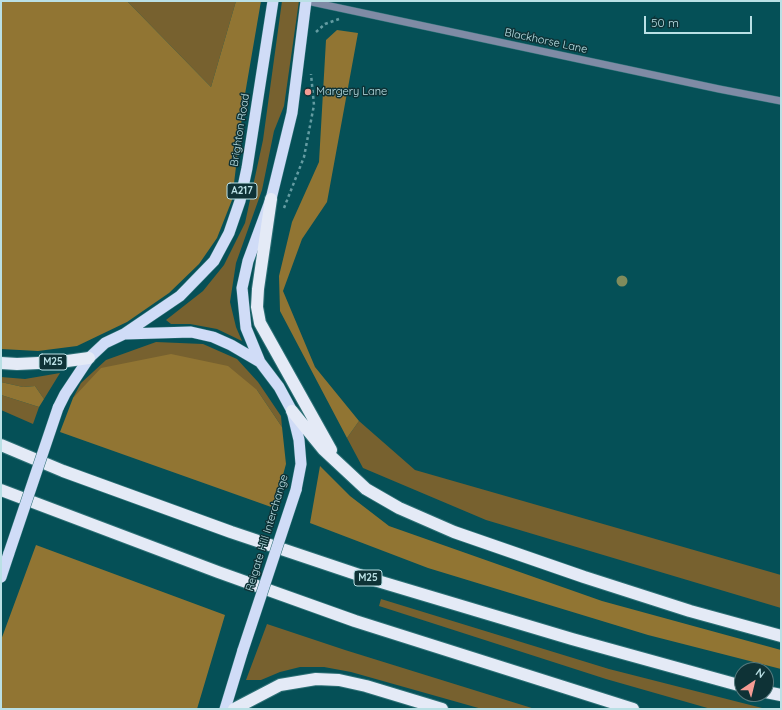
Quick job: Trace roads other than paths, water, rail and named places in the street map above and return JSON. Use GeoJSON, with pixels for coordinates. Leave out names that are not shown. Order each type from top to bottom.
{"type":"FeatureCollection","features":[{"type":"Feature","properties":{"kind":"highway","name":"Brighton Road"},"geometry":{"type":"LineString","coordinates":[[124,334],[180,296],[214,261],[229,233],[240,201],[247,168],[273,1]]}},
{"type":"Feature","properties":{"kind":"highway","name":"A217"},"geometry":{"type":"LineString","coordinates":[[260,362],[246,328],[242,288],[248,261],[271,199],[292,113],[306,1]]}},
{"type":"Feature","properties":{"kind":"highway"},"geometry":{"type":"LineString","coordinates":[[271,199],[258,289],[260,323],[338,464]]}},
{"type":"Feature","properties":{"kind":"highway","name":"Reigate Hill Interchange"},"geometry":{"type":"LineString","coordinates":[[1,577],[64,394],[89,358],[105,343],[124,334],[191,332],[213,337],[231,345],[260,362],[279,387],[292,411],[299,440],[301,464],[296,490],[224,709]]}},
{"type":"Feature","properties":{"kind":"highway","name":"M25"},"geometry":{"type":"LineString","coordinates":[[1,363],[17,364],[60,362],[89,358]]}},
{"type":"Feature","properties":{"kind":"highway"},"geometry":{"type":"LineString","coordinates":[[292,411],[323,449],[338,464],[366,489],[399,508],[454,532],[690,611],[781,636]]}},
{"type":"Feature","properties":{"kind":"highway","name":"M25"},"geometry":{"type":"LineString","coordinates":[[1,445],[64,471],[371,579],[572,639],[734,684]]}},
{"type":"Feature","properties":{"kind":"highway"},"geometry":{"type":"LineString","coordinates":[[1,490],[203,567],[355,621],[633,709]]}},
{"type":"Feature","properties":{"kind":"highway"},"geometry":{"type":"LineString","coordinates":[[234,709],[280,685],[316,679],[338,680],[366,686],[442,709]]}},
{"type":"Feature","properties":{"kind":"street","name":"Blackhorse Lane"},"geometry":{"type":"LineString","coordinates":[[306,1],[711,88],[781,101]]}},
{"type":"Feature","properties":{"kind":"place","name":"Margery Lane"},"geometry":{"type":"Point","coordinates":[308,92]}}]}
